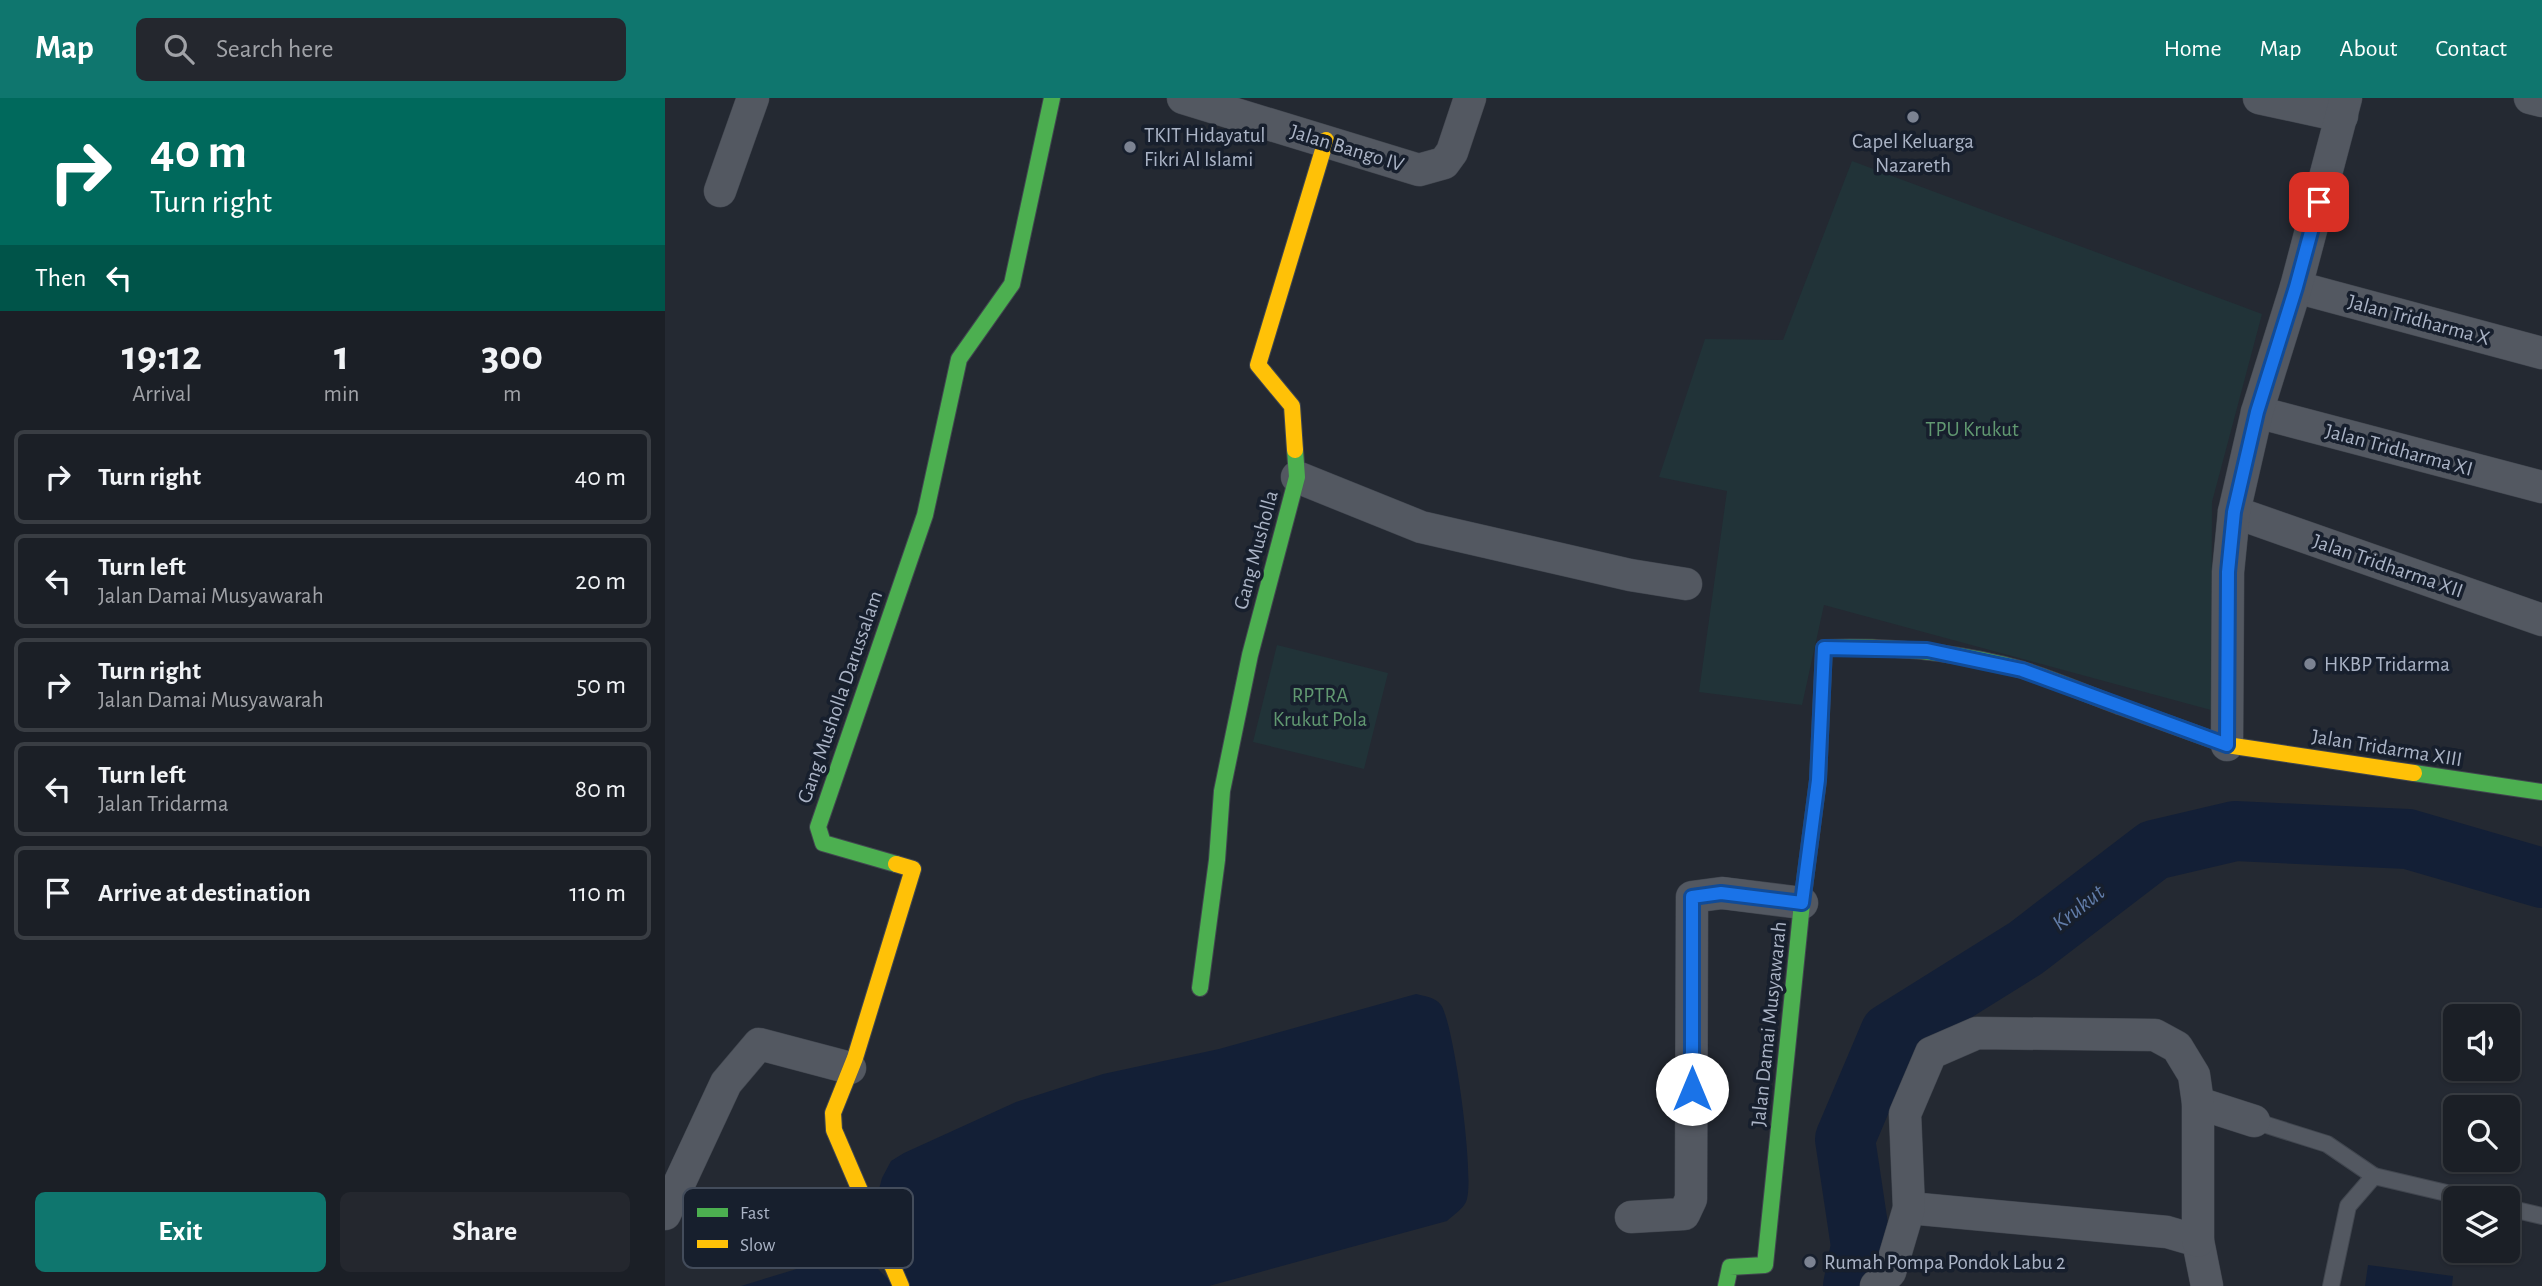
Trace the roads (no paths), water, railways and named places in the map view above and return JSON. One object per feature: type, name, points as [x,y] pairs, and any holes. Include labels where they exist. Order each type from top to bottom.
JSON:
[{"type":"street","points":[[720,191],[753,98]]},
{"type":"street","name":"Gang Musholla Darussalam","points":[[859,1188],[834,1130],[833,1113],[851,1068],[913,869],[823,843],[818,827],[925,515],[958,359],[1012,284],[1052,98]]},
{"type":"street","name":"Jalan Bango IV","points":[[1183,98],[1419,170],[1444,163],[1452,152],[1469,98]]},
{"type":"street","points":[[2227,745],[2228,572],[2234,512],[2257,412],[2296,287],[2344,107],[2259,98]]},
{"type":"street","points":[[2530,98],[2542,102]]},
{"type":"street","name":"Gang Musholla","points":[[1200,988],[1217,860],[1222,791],[1250,656],[1297,477],[1292,406],[1258,365],[1326,140]]},
{"type":"street","name":"Jalan Tridharma X","points":[[2296,287],[2542,354]]},
{"type":"street","name":"Jalan Tridharma XI","points":[[2257,412],[2542,486]]},
{"type":"street","points":[[1297,477],[1421,527],[1630,575],[1686,583]]},
{"type":"street","name":"Jalan Tridharma XII","points":[[2234,512],[2542,621]]},
{"type":"street","name":"Jalan Damai Musyawarah","points":[[1725,1286],[1730,1267],[1765,1265],[1802,903],[1818,780],[1824,648],[1927,650],[2022,670],[2227,745]]},
{"type":"street","name":"Jalan Tridarma XIII","points":[[2227,745],[2542,792]]},
{"type":"street","points":[[1631,1217],[1684,1214],[1691,1199],[1692,897],[1721,893],[1802,903]]},
{"type":"street","points":[[1877,1286],[1890,1272],[1909,1208],[1905,1114],[1931,1053],[1977,1033],[2155,1035],[2177,1046],[2194,1075],[2198,1103],[2198,1241],[2207,1286]]},
{"type":"street","points":[[667,1204],[726,1083],[759,1044],[851,1068]]},
{"type":"street","points":[[2198,1103],[2254,1121]]},
{"type":"street","points":[[1909,1208],[2167,1232],[2198,1241]]},
{"type":"street","name":"Gang Musholla Darussalam","points":[[893,1268],[901,1286]]},
{"type":"lane","points":[[2254,1121],[2326,1144],[2374,1175],[2443,1192]]},
{"type":"lane","points":[[2331,1286],[2348,1206],[2374,1175]]},
{"type":"lane","points":[[2520,1211],[2542,1216]]},
{"type":"water","points":[[1416,994],[1439,1002],[1452,1041],[1462,1103],[1468,1165],[1465,1205],[1447,1221],[1209,1286],[910,1286],[902,1268],[913,1268],[913,1188],[879,1188],[891,1161],[1016,1102],[1103,1074],[1219,1049]]},
{"type":"water","points":[[2368,1265],[2453,1276],[2452,1286],[2365,1286]]},
{"type":"water","points":[[800,1268],[877,1268],[892,1286],[741,1286]]},
{"type":"waterway","name":"Krukut","points":[[1853,1286],[1861,1246],[1845,1139],[1890,1033],[2026,948],[2154,850],[2235,831],[2408,839],[2542,878]]},
{"type":"place","name":"Capel Keluarga Nazareth","points":[[1913,117]]},
{"type":"place","name":"TKIT Hidayatul Fikri Al Islami","points":[[1130,147]]},
{"type":"place","name":"HKBP Tridarma","points":[[2310,664]]},
{"type":"place","name":"Rumah Pompa Pondok Labu 2","points":[[1810,1262]]},
{"type":"park label","name":"TPU Krukut","points":[[1972,429]]},
{"type":"park label","name":"RPTRA Krukut Pola","points":[[1320,707]]}]
